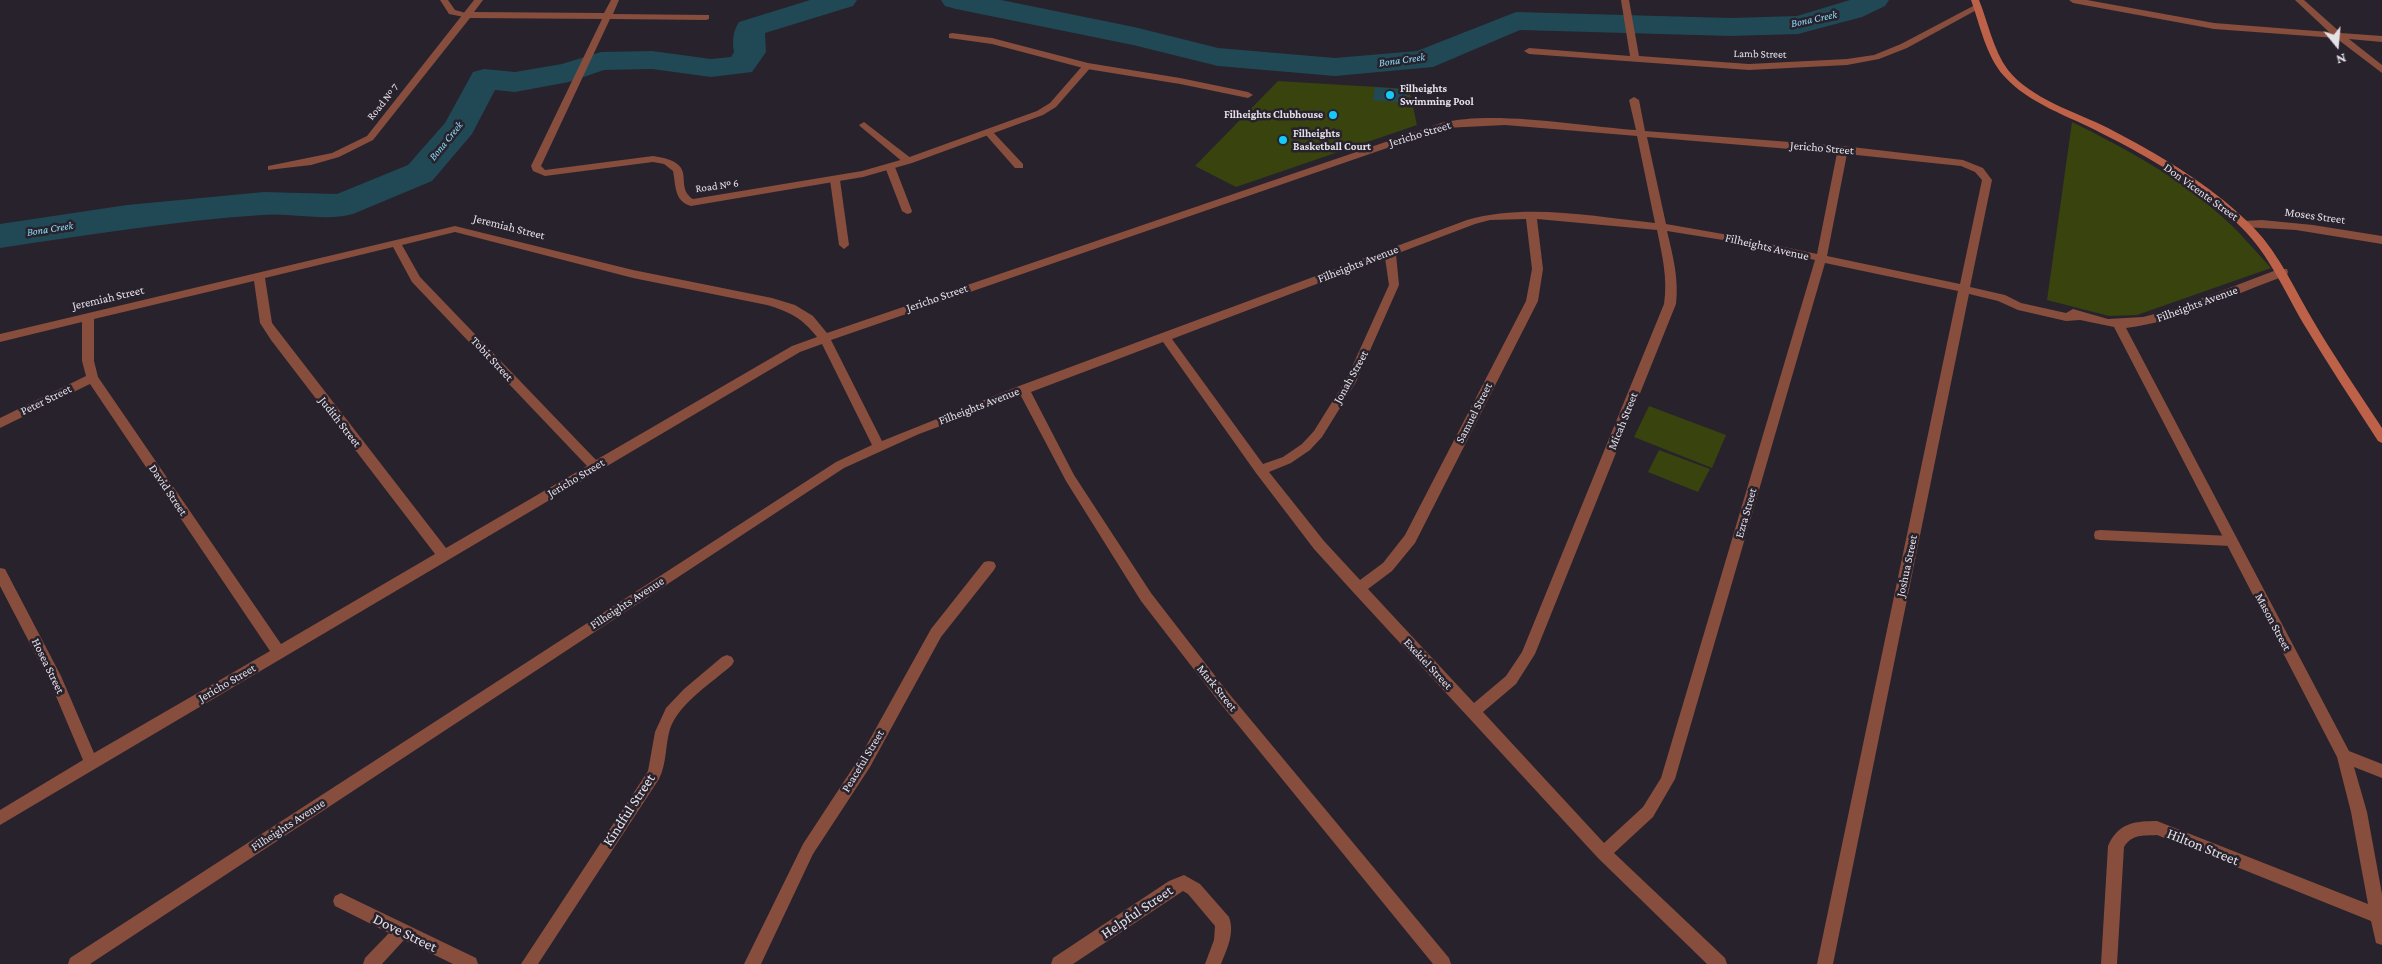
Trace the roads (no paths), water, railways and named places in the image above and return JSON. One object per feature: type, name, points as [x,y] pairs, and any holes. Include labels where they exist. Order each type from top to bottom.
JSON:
[{"type":"street","points":[[444,0],[452,12],[469,16],[706,17]]},
{"type":"street","name":"Road № 7","points":[[272,168],[334,156],[356,149],[370,138],[469,16],[479,0]]},
{"type":"street","name":"Road № 6","points":[[615,0],[536,166],[538,171],[545,173],[653,159],[665,160],[673,163],[677,168],[683,196],[685,200],[691,202],[836,180],[908,161],[1040,114],[1053,105],[1087,66]]},
{"type":"street","points":[[1624,0],[1635,60]]},
{"type":"street","points":[[2073,0],[2214,26],[2382,39]]},
{"type":"street","points":[[2299,0],[2339,36],[2382,70]]},
{"type":"street","name":"Lamb Street","points":[[1529,51],[1749,67],[1847,62],[1876,57],[1904,46],[1976,4]]},
{"type":"street","name":"Don Vicente Street","points":[[1976,4],[2000,64],[2013,80],[2043,99],[2106,131],[2182,175],[2244,224],[2262,242],[2283,272],[2305,316],[2382,438]]},
{"type":"street","points":[[952,36],[992,41],[1040,52],[1087,66],[1180,81],[1248,95]]},
{"type":"street","name":"Micah Street","points":[[1472,712],[1500,693],[1517,674],[1528,654],[1670,304],[1672,282],[1634,100]]},
{"type":"street","name":"Jericho Street","points":[[0,818],[760,368],[796,349],[824,337],[1444,125],[1478,122],[1843,149],[1963,164],[1979,170]]},
{"type":"street","points":[[864,125],[908,161]]},
{"type":"street","points":[[989,133],[1019,166]]},
{"type":"street","name":"Ezra Street","points":[[1603,853],[1640,822],[1657,802],[1668,779],[1821,259],[1843,149]]},
{"type":"street","points":[[890,167],[907,211]]},
{"type":"street","name":"Joshua Street","points":[[1825,964],[1987,180],[1979,170]]},
{"type":"street","points":[[836,180],[844,245]]},
{"type":"street","name":"Filheights Avenue","points":[[76,964],[840,465],[878,446],[1023,389],[1166,338],[1471,222],[1490,218],[1531,215],[1662,227],[1715,236],[1964,289],[2001,298],[2018,306],[2058,315],[2080,316],[2118,324],[2133,324],[2161,318],[2283,272]]},
{"type":"street","name":"Samuel Street","points":[[1358,588],[1381,574],[1396,561],[1410,539],[1532,301],[1538,284],[1538,266],[1531,215]]},
{"type":"street","name":"Moses Street","points":[[2244,224],[2292,225],[2382,240]]},
{"type":"street","name":"Jeremiah Street","points":[[0,338],[397,245],[455,229],[634,274],[776,303],[791,308],[809,319],[824,337],[878,446]]},
{"type":"street","name":"Tobit Street","points":[[397,245],[416,279],[594,467]]},
{"type":"street","name":"Jonah Street","points":[[1260,470],[1287,460],[1306,447],[1318,434],[1352,379],[1389,300],[1394,285],[1394,270],[1390,252]]},
{"type":"street","name":"Judith Street","points":[[260,277],[266,323],[274,337],[444,556]]},
{"type":"street","name":"David Street","points":[[88,316],[88,361],[92,378],[279,653]]},
{"type":"street","name":"Mason Street","points":[[2118,324],[2344,756],[2359,812],[2382,937]]},
{"type":"street","name":"Exekiel Street","points":[[1166,338],[1260,470],[1314,538],[1358,588],[1603,853],[1718,964]]},
{"type":"street","name":"Peter Street","points":[[0,423],[92,378]]},
{"type":"street","name":"Mark Street","points":[[1023,389],[1070,478],[1146,597],[1221,694],[1443,964]]},
{"type":"street","points":[[2100,534],[2231,541]]},
{"type":"street","name":"Peaceful Street","points":[[752,964],[808,849],[864,762],[936,633],[989,566]]},
{"type":"street","name":"Hosea Street","points":[[0,572],[56,680],[91,763]]},
{"type":"street","name":"Kindful Street","points":[[529,964],[654,774],[660,760],[662,733],[667,719],[676,707],[727,661]]},
{"type":"street","points":[[2344,756],[2382,770]]},
{"type":"street","name":"Hilton Street","points":[[2109,964],[2116,846],[2122,834],[2130,829],[2157,828],[2378,916]]},
{"type":"street","name":"Helpful Street","points":[[1059,964],[1175,886],[1184,883],[1194,889],[1222,924],[1222,940],[1213,964]]},
{"type":"street","name":"Dove Street","points":[[341,901],[470,964]]},
{"type":"street","points":[[371,964],[401,931]]},
{"type":"water","name":"Filheights Swimming Pool","points":[[1375,87],[1407,90],[1406,103],[1373,100]]},
{"type":"waterway","name":"Bona Creek","points":[[0,236],[127,217],[264,203],[341,206],[420,173],[460,127],[484,79],[515,82],[569,72],[601,61],[652,60],[711,68],[741,65],[750,52],[748,42],[750,28],[842,0]]},
{"type":"waterway","name":"Bona Creek","points":[[956,0],[1134,36],[1218,57],[1335,67],[1422,60],[1516,21],[1731,27],[1798,25],[1851,11],[1874,0]]},
{"type":"place","name":"Filheights Swimming Pool","points":[[1390,95]]},
{"type":"place","name":"Filheights Clubhouse","points":[[1333,115]]},
{"type":"place","name":"Filheights Basketball Court","points":[[1283,140]]}]
